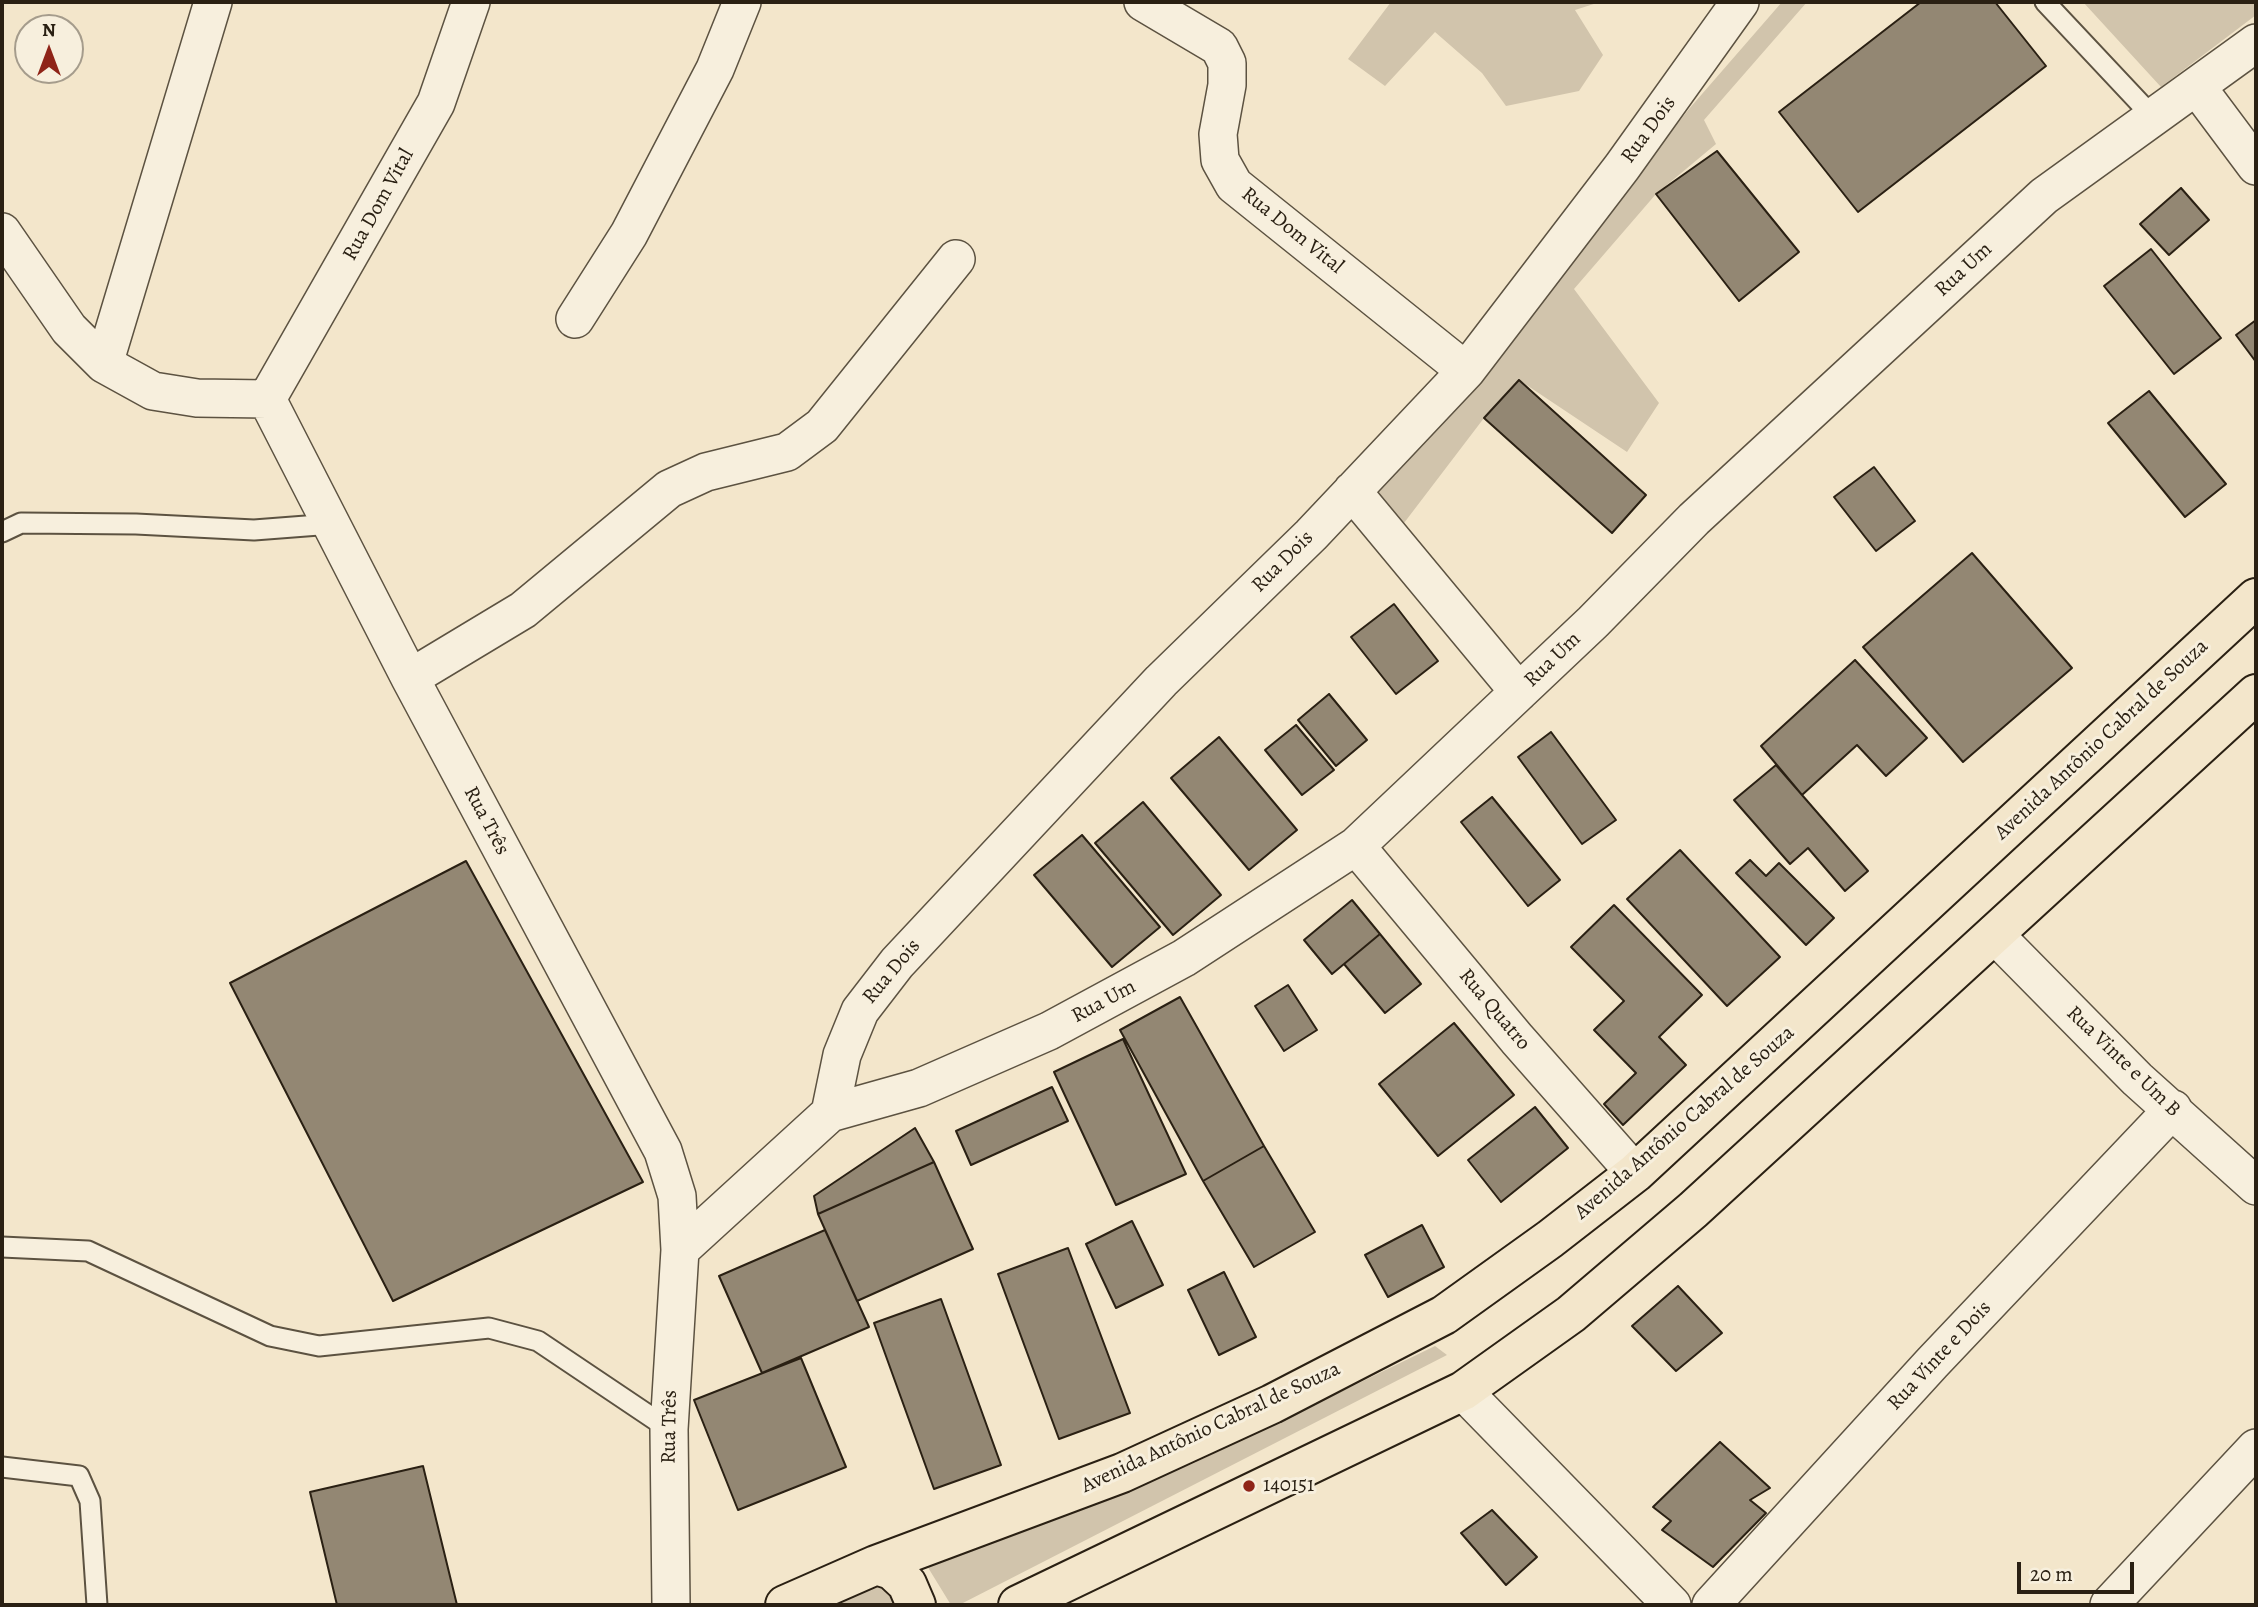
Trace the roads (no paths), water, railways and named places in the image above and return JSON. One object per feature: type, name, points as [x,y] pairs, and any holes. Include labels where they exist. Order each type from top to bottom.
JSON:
[{"type":"highway","name":"Avenida Antônio Cabral de Souza","points":[[785,1605],[876,1564],[1122,1473],[1284,1398],[1444,1315],[1550,1240],[1635,1172],[2256,598]]},
{"type":"highway","points":[[1044,1600],[1463,1391],[1571,1314],[1693,1210],[2256,694]]},
{"type":"highway","points":[[876,1564],[892,1570],[907,1584],[916,1605]]},
{"type":"street","points":[[104,364],[213,2]]},
{"type":"street","name":"Rua Dom Vital","points":[[267,399],[436,103],[471,2]]},
{"type":"street","points":[[575,319],[629,234],[715,69],[742,2]]},
{"type":"street","name":"Rua Dom Vital","points":[[1143,2],[1219,47],[1227,63],[1227,85],[1218,134],[1220,159],[1234,185],[1466,371]]},
{"type":"street","name":"Rua Dois","points":[[830,1113],[842,1055],[860,1011],[897,963],[1161,681],[1352,491],[1466,371],[1622,167],[1740,2]]},
{"type":"street","name":"Rua Um","points":[[830,1113],[919,1088],[1049,1031],[1184,958],[1356,846],[1519,692],[1695,519],[2043,196],[2256,43]]},
{"type":"street","points":[[2197,87],[2256,166]]},
{"type":"street","points":[[2,232],[69,329],[104,364],[153,391],[197,398],[267,399]]},
{"type":"street","points":[[410,678],[523,610],[669,489],[706,472],[787,452],[822,426],[956,259]]},
{"type":"street","name":"Rua Três","points":[[267,399],[410,678],[663,1151],[677,1196],[680,1250],[669,1429],[671,1605]]},
{"type":"street","points":[[1352,491],[1519,692]]},
{"type":"street","name":"Rua Quatro","points":[[1356,846],[1517,1039],[1635,1172]]},
{"type":"street","name":"Rua Vinte e Um B","points":[[1994,934],[2137,1079],[2256,1186]]},
{"type":"street","name":"Rua Vinte e Dois","points":[[1711,1605],[1932,1363],[2172,1110]]},
{"type":"street","points":[[680,1250],[830,1113]]},
{"type":"street","points":[[1463,1391],[1672,1605]]},
{"type":"street","points":[[2109,1605],[2256,1448]]},
{"type":"lane","points":[[2045,2],[2153,117]]},
{"type":"lane","points":[[2,532],[21,523],[136,524],[254,530],[332,524]]},
{"type":"lane","points":[[2,1247],[88,1251],[270,1336],[319,1346],[489,1328],[538,1341],[669,1429]]},
{"type":"lane","points":[[2,1467],[79,1476],[90,1502],[97,1605]]},
{"type":"place","name":"140151","points":[[1249,1486]]}]
